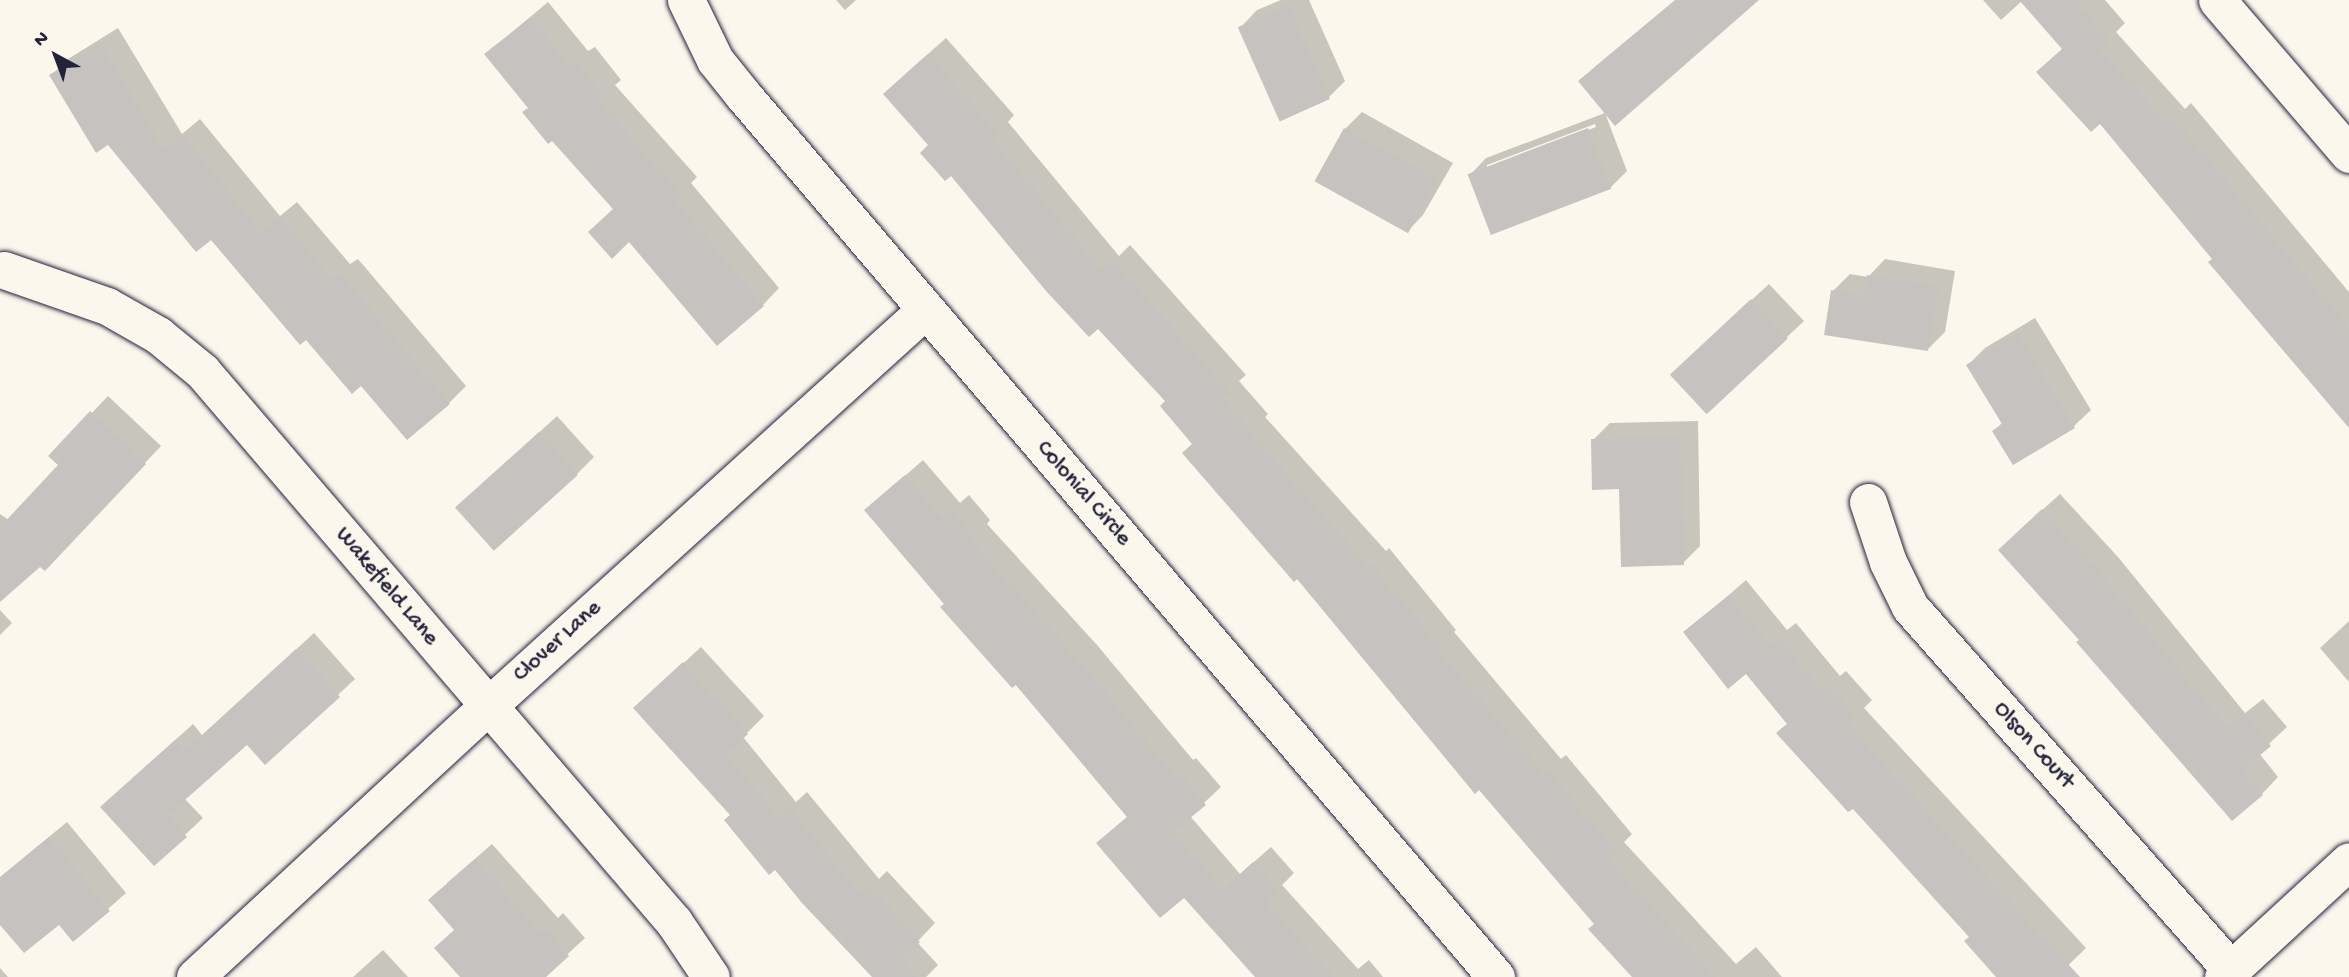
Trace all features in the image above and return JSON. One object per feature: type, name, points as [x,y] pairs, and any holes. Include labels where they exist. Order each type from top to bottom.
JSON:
[{"type":"street","name":"Colonial Circle","points":[[686,0],[715,60],[925,310],[1496,977]]},
{"type":"street","points":[[2217,0],[2349,155]]},
{"type":"street","name":"Wakefield Lane","points":[[1,266],[107,306],[158,335],[202,371],[242,413],[486,707],[674,922],[711,977]]},
{"type":"street","name":"Clover Lane","points":[[195,977],[486,707],[925,310]]},
{"type":"street","name":"Olson Court","points":[[1868,502],[1888,562],[1910,607],[2227,973]]},
{"type":"street","points":[[2227,973],[2349,861]]},
{"type":"building","points":[[1676,0],[1759,0],[1615,126],[1578,81]]},
{"type":"building","points":[[2019,0],[2073,0],[2110,41],[2100,50],[2167,124],[2174,119],[2349,328],[2349,428],[2208,262],[2212,259],[2100,124],[2091,132],[2036,72],[2062,49]]},
{"type":"building","points":[[1288,5],[1330,99],[1280,121],[1238,27]]},
{"type":"building","points":[[530,18],[570,67],[577,62],[605,98],[599,103],[682,195],[675,201],[764,306],[717,346],[629,242],[612,259],[588,232],[613,209],[552,141],[548,144],[522,112],[528,108],[484,54]]},
{"type":"building","points":[[101,44],[164,149],[182,135],[262,232],[279,217],[332,280],[340,274],[450,404],[407,440],[361,386],[352,394],[306,340],[300,345],[211,240],[196,252],[108,145],[96,153],[49,75]]},
{"type":"building","points":[[928,54],[999,134],[992,139],[1102,271],[1113,261],[1230,393],[1223,399],[1252,432],[1250,434],[1368,566],[1371,564],[1441,648],[1438,650],[1544,774],[1548,771],[1617,852],[1608,859],[1715,977],[1632,977],[1588,929],[1594,924],[1479,790],[1475,794],[1297,579],[1294,582],[1182,453],[1192,444],[1160,406],[1165,401],[1098,329],[1089,337],[1046,291],[951,176],[945,181],[920,153],[928,145],[883,94]]},
{"type":"building","points":[[1344,128],[1438,180],[1408,233],[1314,181]]},
{"type":"building","points":[[1588,128],[1611,189],[1491,235],[1468,174]]},
{"type":"building","points":[[1867,275],[1939,287],[1928,351],[1824,335],[1831,290],[1863,296]]},
{"type":"building","points":[[1751,299],[1788,338],[1707,414],[1670,375]]},
{"type":"building","points":[[2018,333],[2075,428],[2013,465],[1992,431],[2002,424],[1966,365]]},
{"type":"building","points":[[90,411],[146,464],[45,571],[40,567],[0,602],[0,527],[58,465],[48,456]]},
{"type":"building","points":[[539,432],[578,475],[494,551],[455,508]]},
{"type":"building","points":[[1681,437],[1684,565],[1621,567],[1619,489],[1592,490],[1591,439]]},
{"type":"building","points":[[905,475],[942,518],[951,510],[975,538],[971,541],[1080,662],[1175,776],[1179,773],[1206,805],[1173,832],[1223,890],[1253,862],[1278,891],[1266,903],[1333,977],[1255,977],[1184,898],[1160,918],[1096,843],[1127,817],[1016,685],[1012,688],[940,607],[944,604],[864,510]]},
{"type":"building","points":[[2042,509],[2101,574],[2227,728],[2245,714],[2271,746],[2242,770],[2263,795],[2232,821],[2076,642],[2079,640],[1998,550]]},
{"type":"building","points":[[1729,595],[1770,646],[1779,639],[1822,692],[1828,686],[1857,718],[1848,726],[2080,977],[1996,977],[1964,941],[1969,937],[1853,809],[1848,812],[1776,733],[1787,724],[1746,674],[1728,689],[1683,632]]},
{"type":"building","points":[[296,649],[340,697],[265,765],[247,745],[168,815],[187,837],[154,866],[100,807],[175,740],[185,751]]},
{"type":"building","points":[[683,662],[748,734],[726,754],[778,817],[789,807],[861,895],[869,887],[920,942],[901,960],[917,977],[872,977],[802,903],[775,870],[769,875],[724,820],[730,815],[633,708]]},
{"type":"building","points":[[49,837],[110,911],[73,942],[59,925],[24,953],[0,925],[0,878]]},
{"type":"building","points":[[475,859],[540,933],[546,929],[569,956],[546,977],[460,977],[434,948],[454,930],[428,900]]}]
